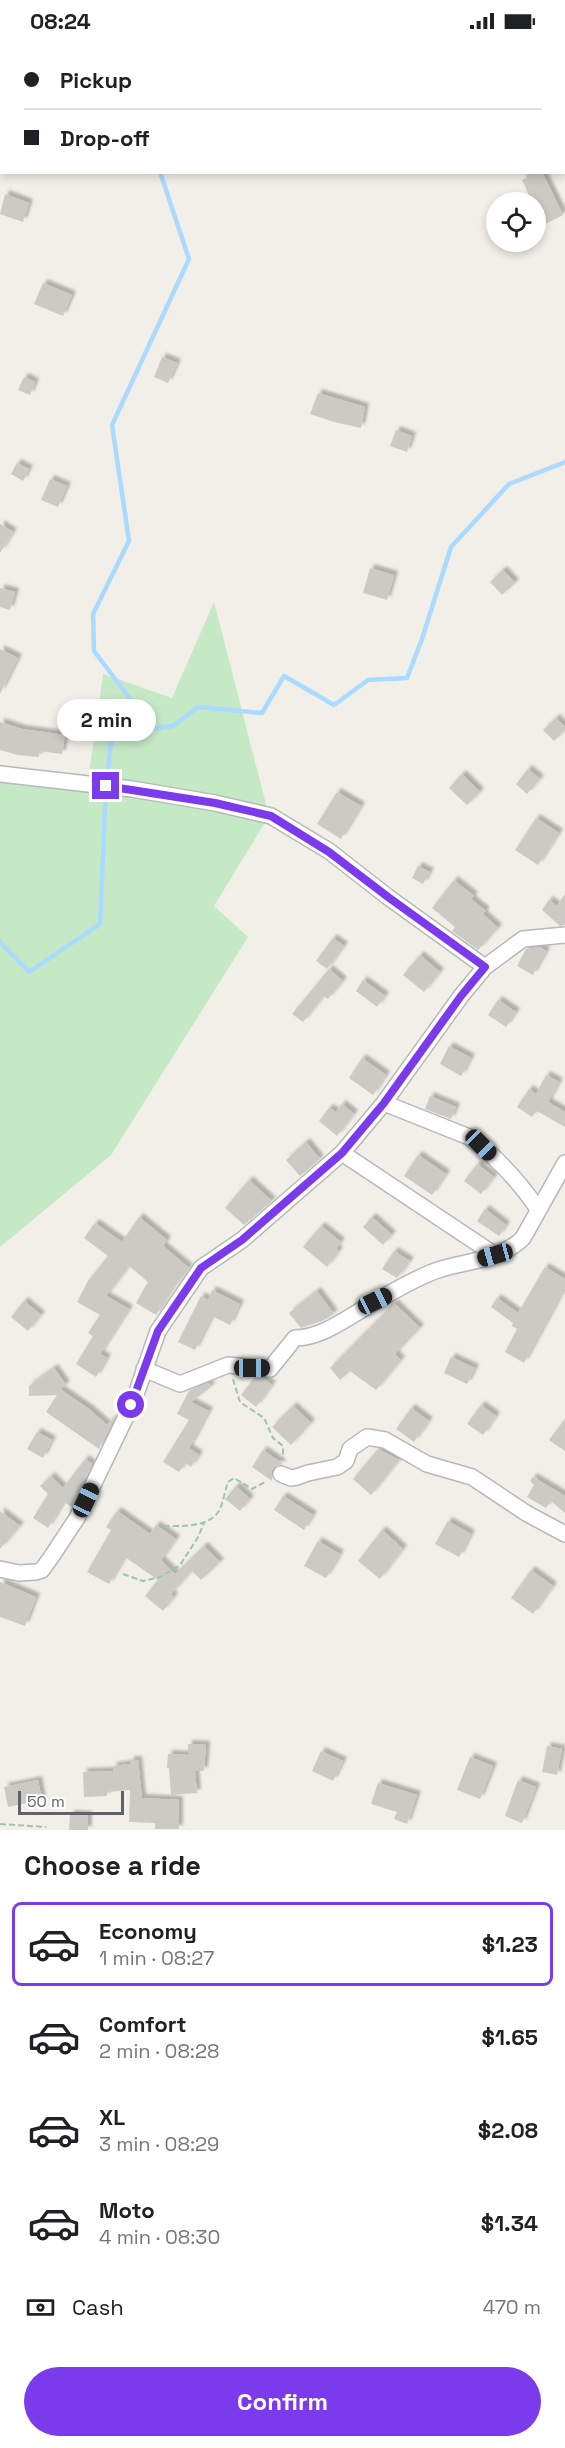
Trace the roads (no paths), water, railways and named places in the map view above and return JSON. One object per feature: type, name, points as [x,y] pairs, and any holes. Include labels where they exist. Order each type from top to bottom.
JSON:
[{"type":"street","points":[[0,774],[132,789],[215,803],[271,816],[329,852],[485,967]]},
{"type":"street","points":[[0,1569],[28,1573],[42,1570],[46,1565],[77,1518],[134,1400],[158,1331],[201,1268],[242,1240],[342,1153],[384,1103],[461,996],[485,967],[524,939],[565,936]]},
{"type":"street","points":[[384,1103],[469,1137],[481,1145],[525,1190],[538,1209]]},
{"type":"street","points":[[342,1153],[495,1255]]},
{"type":"street","points":[[144,1369],[180,1384],[228,1365],[270,1369],[295,1338],[307,1338],[439,1270],[506,1251],[523,1238],[565,1163]]},
{"type":"street","points":[[281,1474],[291,1478],[337,1467],[346,1461],[350,1449],[367,1437],[385,1440],[427,1464],[472,1478],[526,1513],[565,1534]]},
{"type":"waterway","points":[[124,733],[131,700],[94,651],[93,614],[129,541],[112,425],[189,259],[161,174]]},
{"type":"waterway","points":[[0,942],[29,972],[100,924],[106,786],[112,734],[173,726],[198,707],[262,713],[284,676],[334,705],[368,680],[407,678],[422,639],[451,547],[509,484],[565,462]]}]
